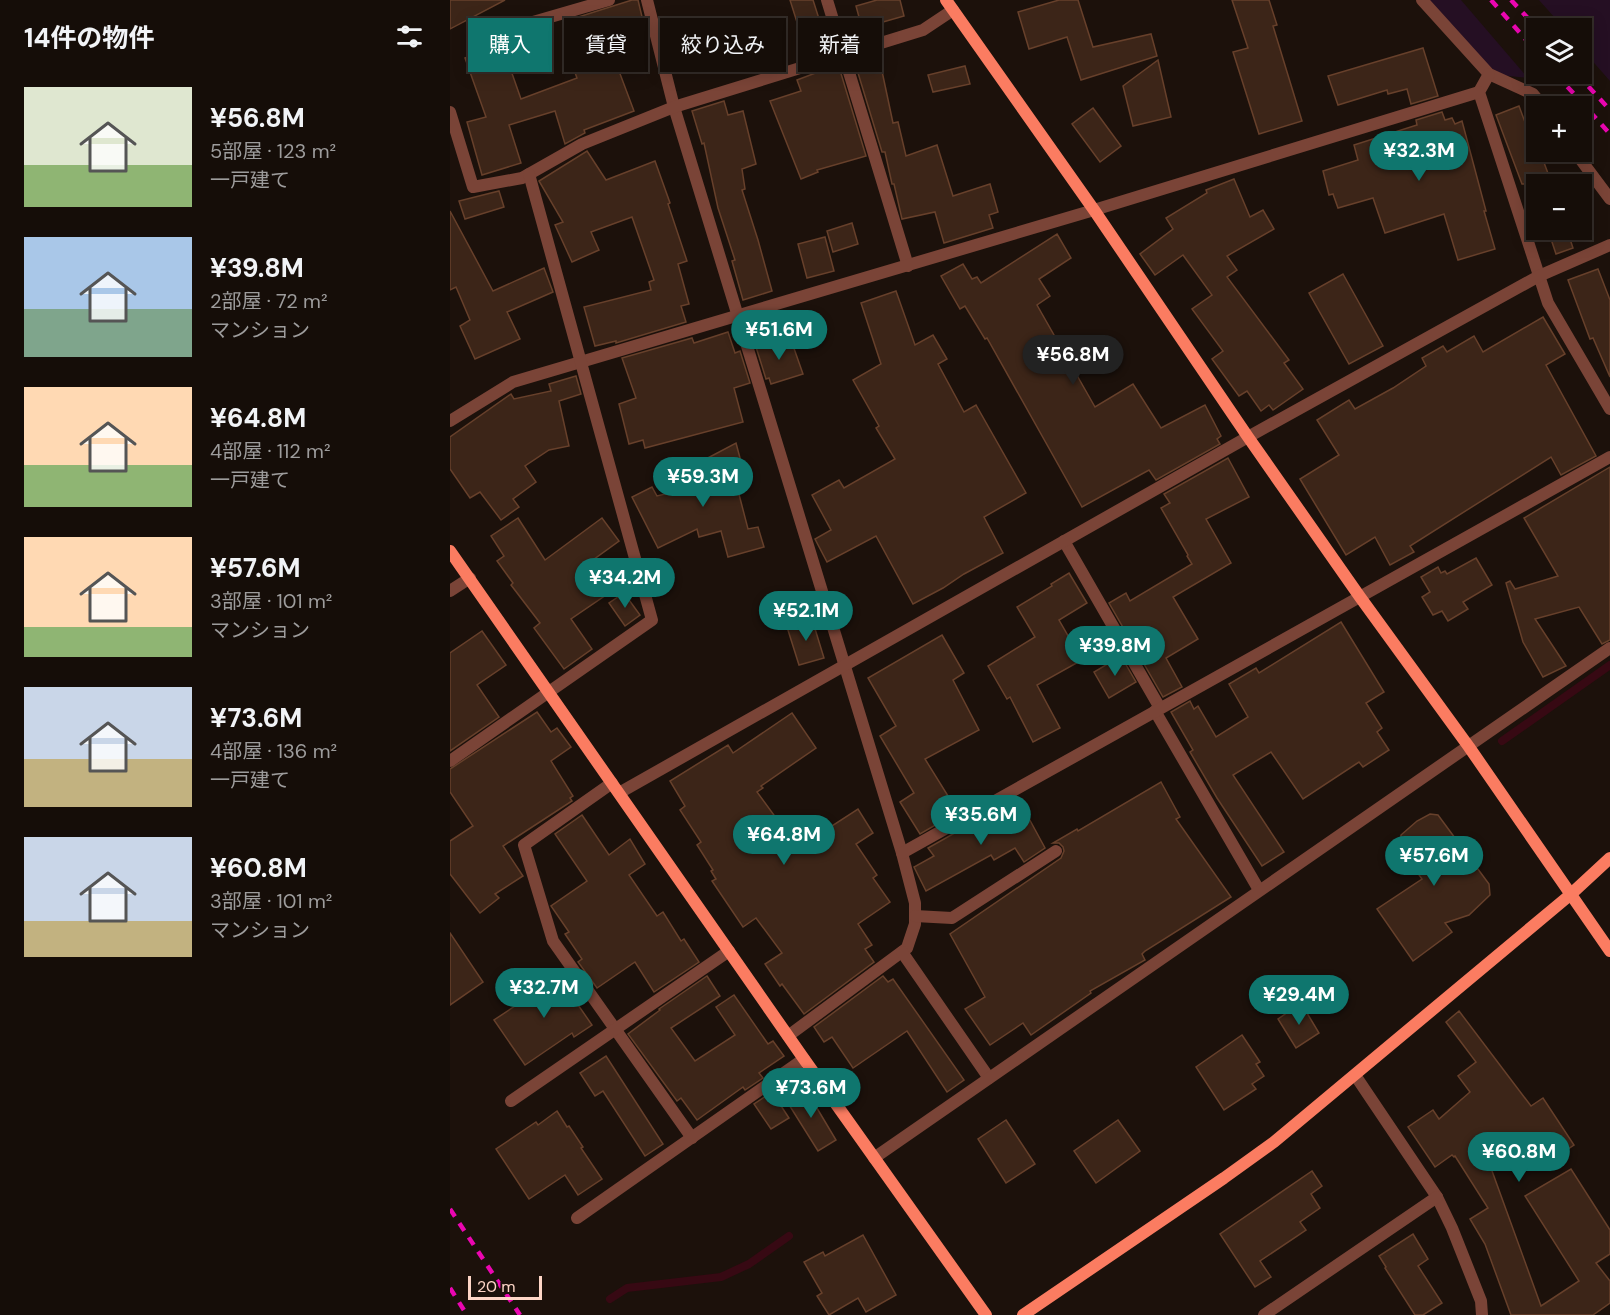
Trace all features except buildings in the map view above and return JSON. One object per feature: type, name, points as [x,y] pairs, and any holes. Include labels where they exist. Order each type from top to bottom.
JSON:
[{"type":"street","points":[[547,18],[609,0]]},
{"type":"street","points":[[647,0],[674,107],[902,853],[915,903],[915,924],[907,948],[788,1036]]},
{"type":"street","points":[[827,0],[832,18]]},
{"type":"street","points":[[1422,0],[1489,74],[1535,96]]},
{"type":"street","points":[[882,42],[923,30],[949,5],[1094,210],[1248,437],[1610,951]]},
{"type":"street","points":[[450,112],[473,187],[522,178],[582,144],[674,107],[798,68]]},
{"type":"street","points":[[849,72],[908,266]]},
{"type":"street","points":[[450,421],[513,382],[908,266],[1479,92],[1489,74]]},
{"type":"street","points":[[1479,92],[1548,303],[1610,409]]},
{"type":"street","points":[[1582,162],[1610,200]]},
{"type":"street","points":[[450,761],[652,620],[530,174]]},
{"type":"street","points":[[692,1138],[553,941],[524,845],[615,788],[844,664],[1539,276],[1610,245]]},
{"type":"street","points":[[902,853],[1610,457]]},
{"type":"street","points":[[1064,541],[1259,890]]},
{"type":"street","points":[[450,550],[804,1059],[986,1315]]},
{"type":"street","points":[[450,591],[470,578]]},
{"type":"street","points":[[874,1158],[1610,648]]},
{"type":"street","points":[[915,916],[952,918],[1056,851]]},
{"type":"street","points":[[1023,1315],[1274,1142],[1570,895],[1610,858]]},
{"type":"street","points":[[511,1101],[729,951]]},
{"type":"street","points":[[902,952],[989,1078]]},
{"type":"street","points":[[577,1218],[804,1059]]},
{"type":"street","points":[[1355,1076],[1437,1197],[1477,1290],[1482,1315]]},
{"type":"street","points":[[1264,1315],[1437,1197]]},
{"type":"shaded area","points":[[1425,0],[1461,0],[1526,78],[1489,74]]},
{"type":"shaded area","points":[[1539,0],[1610,0],[1610,81],[1592,61],[1592,18],[1555,18]]},
{"type":"waterway","points":[[1502,741],[1610,665]]},
{"type":"waterway","points":[[610,1299],[627,1288],[721,1277],[749,1264],[789,1236]]},
{"type":"railway","points":[[1491,0],[1526,40]]},
{"type":"railway","points":[[1511,0],[1528,18]]},
{"type":"railway","points":[[1565,84],[1610,134]]},
{"type":"railway","points":[[1586,84],[1610,110]]},
{"type":"railway","points":[[450,1209],[520,1315]]},
{"type":"railway","points":[[450,1288],[467,1315]]}]
